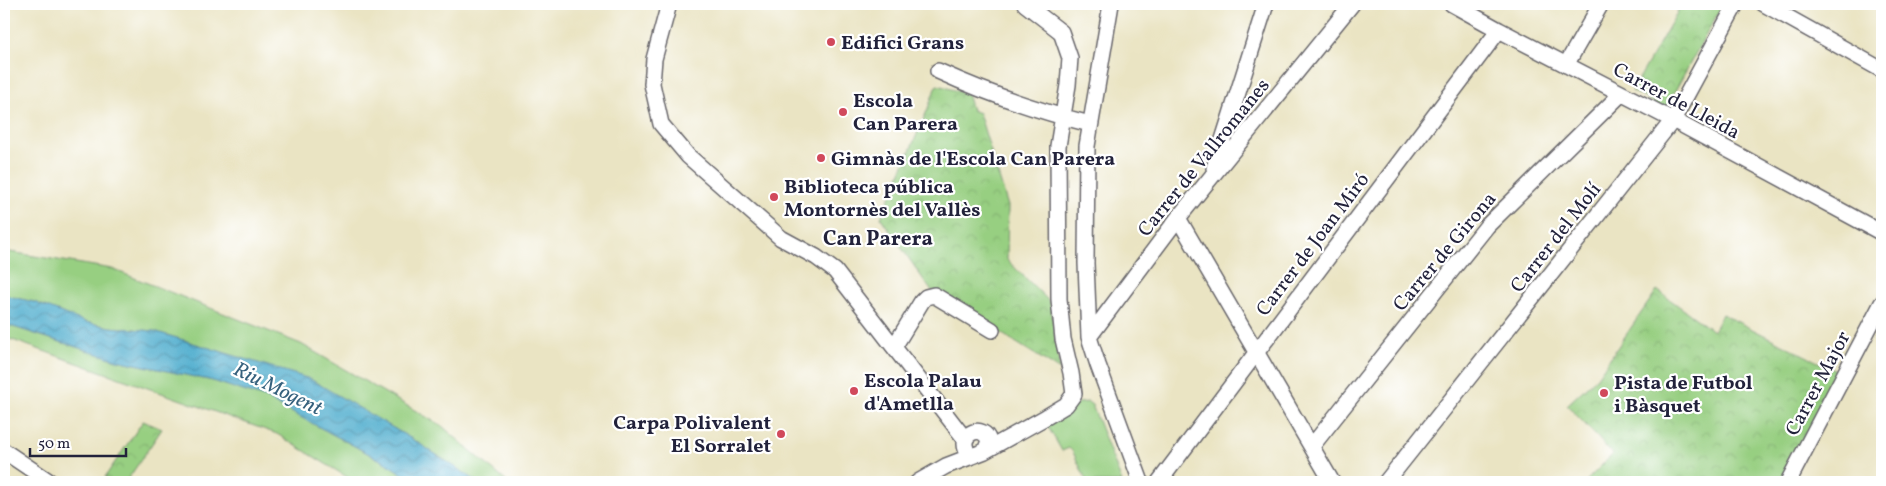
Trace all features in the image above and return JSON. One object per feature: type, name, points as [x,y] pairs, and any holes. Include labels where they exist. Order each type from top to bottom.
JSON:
[{"type":"street","points":[[669,4],[654,59],[652,84],[661,124],[688,156],[781,238],[816,257],[835,271],[972,448]]},
{"type":"street","points":[[918,482],[972,448],[1007,438],[1066,405],[1074,394],[1063,339],[1059,299],[1058,146],[1068,85],[1070,58],[1061,32],[1025,4]]},
{"type":"street","points":[[1111,4],[1090,124],[1088,146],[1086,263],[1089,337],[1141,482]]},
{"type":"street","points":[[1212,177],[1266,4]]},
{"type":"street","name":"Carrer de Vallromanes","points":[[1089,337],[1178,218],[1352,4]]},
{"type":"street","name":"Carrer de Lleida","points":[[1452,4],[1882,233]]},
{"type":"street","points":[[1566,65],[1600,4]]},
{"type":"street","name":"Carrer del Molí","points":[[1386,482],[1673,120],[1736,4]]},
{"type":"street","points":[[1764,4],[1882,70]]},
{"type":"street","name":"Carrer de Joan Miró","points":[[1159,482],[1499,30]]},
{"type":"street","points":[[938,71],[1062,117],[1090,124]]},
{"type":"street","name":"Carrer de Girona","points":[[1312,446],[1487,226],[1621,94]]},
{"type":"street","points":[[1178,218],[1332,482]]},
{"type":"street","points":[[894,347],[922,301],[926,297],[934,295],[992,330]]},
{"type":"street","name":"Carrer Major","points":[[1788,482],[1882,303]]},
{"type":"street","points":[[4,451],[50,482]]},
{"type":"green space","points":[[1682,4],[1723,4],[1665,109],[1632,91]]},
{"type":"green space","points":[[938,85],[967,94],[972,110],[979,113],[1008,206],[1007,260],[1050,302],[1060,370],[930,289],[881,218]]},
{"type":"green space","points":[[4,251],[112,269],[301,344],[442,426],[507,482],[478,482],[417,442],[310,379],[154,331],[110,327],[85,322],[34,302],[4,295]]},
{"type":"green space","points":[[1657,290],[1713,331],[1722,314],[1844,375],[1788,482],[1587,482],[1613,454],[1567,405],[1597,377]]},
{"type":"green space","points":[[4,324],[117,360],[213,381],[265,398],[386,463],[415,482],[355,482],[277,434],[4,337]]},
{"type":"green space","points":[[1088,402],[1092,405],[1122,482],[1087,482],[1073,452],[1069,448],[1062,451],[1047,425],[1078,403]]},
{"type":"green space","points":[[143,421],[162,429],[126,482],[112,482],[105,477]]},
{"type":"water","name":"Riu Mogent","points":[[4,295],[34,302],[85,322],[110,327],[154,331],[310,379],[417,442],[478,482],[415,482],[386,463],[265,398],[213,381],[117,360],[4,324]]},
{"type":"place","name":"Edifici Grans","points":[[831,42]]},
{"type":"place","name":"Escola Can Parera","points":[[843,112]]},
{"type":"place","name":"Gimnàs de l'Escola Can Parera","points":[[821,158]]},
{"type":"place","name":"Biblioteca pública Montornès del Vallès","points":[[774,197]]},
{"type":"place","name":"Escola Palau d'Ametlla","points":[[854,391]]},
{"type":"place","name":"Pista de Futbol i Bàsquet","points":[[1604,393]]},
{"type":"place","name":"Carpa Polivalent El Sorralet","points":[[781,434]]},
{"type":"district","name":"Can Parera","points":[[878,238]]}]
